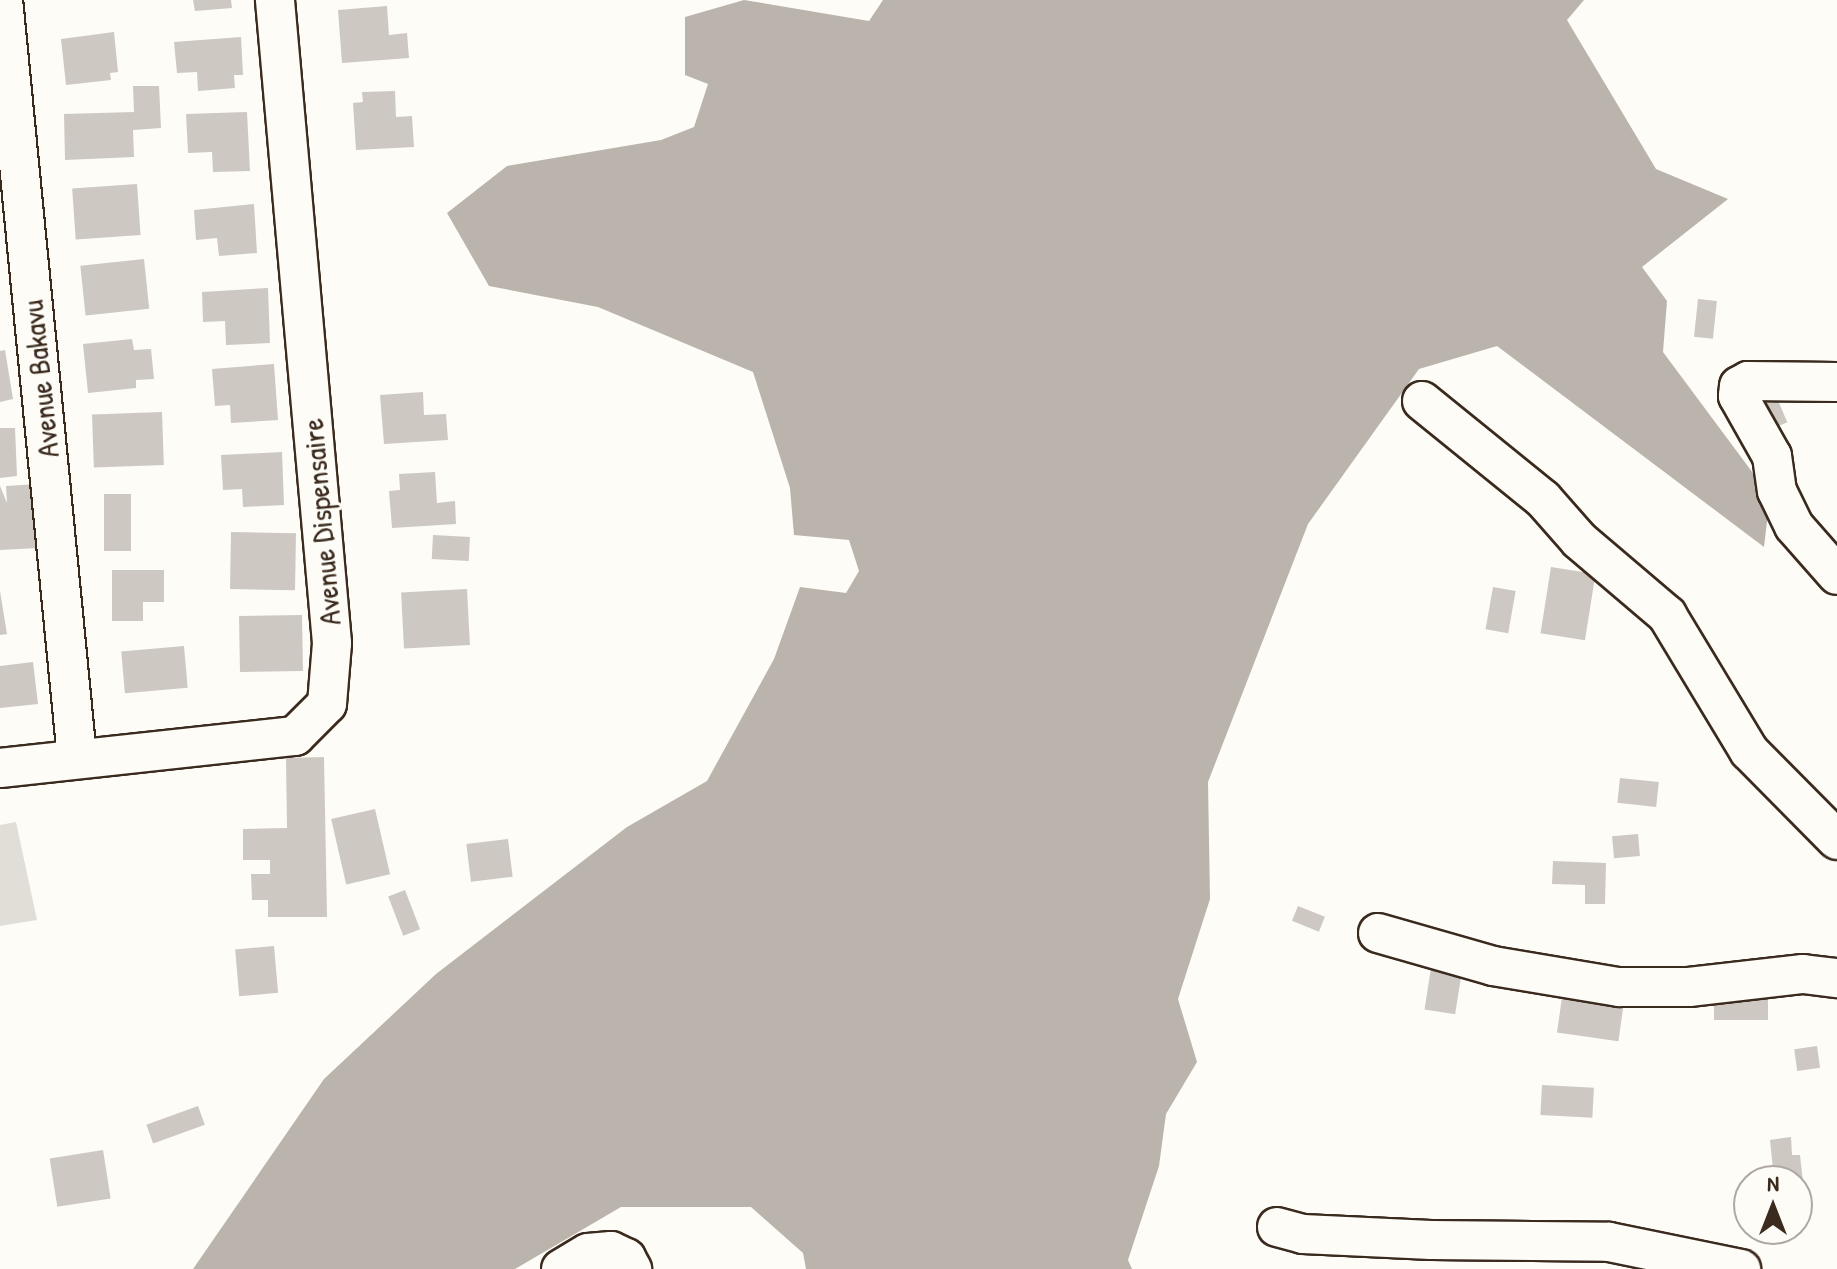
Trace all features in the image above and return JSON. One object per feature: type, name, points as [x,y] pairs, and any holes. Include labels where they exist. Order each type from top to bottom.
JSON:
[{"type":"street","name":"Avenue Bakavu","points":[[3,0],[77,758]]},
{"type":"street","name":"Avenue Dispensaire","points":[[0,768],[295,736],[327,704],[332,643],[275,0]]},
{"type":"street","points":[[1837,382],[1748,381],[1739,386],[1738,396],[1765,441],[1777,491],[1794,526],[1837,575]]},
{"type":"street","points":[[1422,401],[1543,499],[1579,540],[1667,615],[1749,751],[1837,840]]},
{"type":"street","points":[[1378,933],[1493,966],[1619,987],[1689,987],[1803,974],[1837,978]]},
{"type":"street","points":[[1277,1227],[1303,1234],[1431,1240],[1609,1242],[1741,1269]]},
{"type":"street","points":[[561,1269],[588,1253],[611,1251],[626,1258],[632,1269]]},
{"type":"shaded area","points":[[744,0],[869,21],[883,0],[1584,0],[1567,20],[1656,169],[1728,199],[1642,267],[1667,301],[1663,352],[1770,496],[1764,547],[1497,346],[1419,369],[1308,524],[1208,782],[1210,899],[1178,999],[1197,1062],[1166,1114],[1159,1166],[1128,1260],[1132,1269],[806,1269],[803,1253],[751,1207],[621,1207],[515,1269],[193,1269],[324,1079],[436,974],[627,827],[707,781],[774,659],[800,587],[846,593],[859,571],[849,540],[794,535],[790,488],[753,372],[598,307],[489,286],[447,213],[507,166],[661,140],[694,127],[708,84],[685,75],[685,17]]},
{"type":"shaded area","points":[[16,822],[37,920],[0,926],[0,825]]},
{"type":"building","points":[[193,0],[231,0],[232,8],[195,11]]},
{"type":"building","points":[[387,6],[389,35],[407,33],[409,58],[342,63],[338,10]]},
{"type":"building","points":[[114,32],[118,72],[110,73],[111,80],[66,85],[61,39]]},
{"type":"building","points":[[241,37],[243,75],[234,75],[235,88],[198,91],[197,72],[177,73],[174,42]]},
{"type":"building","points":[[133,86],[159,86],[161,128],[133,130],[134,157],[65,160],[64,114],[134,112]]},
{"type":"building","points":[[395,91],[396,117],[412,116],[414,147],[356,150],[353,103],[363,102],[362,92]]},
{"type":"building","points":[[247,112],[250,171],[213,172],[212,152],[188,153],[186,114]]},
{"type":"building","points":[[137,184],[141,235],[76,239],[72,189]]},
{"type":"building","points":[[254,204],[257,253],[219,256],[217,238],[196,240],[194,210]]},
{"type":"building","points":[[144,259],[149,309],[86,315],[80,266]]},
{"type":"building","points":[[268,288],[270,343],[226,345],[225,321],[203,322],[202,292]]},
{"type":"building","points":[[1698,299],[1717,301],[1713,339],[1694,337]]},
{"type":"building","points":[[132,339],[134,350],[151,349],[154,379],[136,380],[136,388],[88,393],[83,344]]},
{"type":"building","points":[[5,350],[13,399],[0,402],[0,351]]},
{"type":"building","points":[[274,364],[278,420],[231,423],[230,405],[215,406],[212,369]]},
{"type":"building","points":[[1774,391],[1787,422],[1767,431],[1754,400]]},
{"type":"building","points":[[423,392],[424,415],[446,414],[448,440],[384,444],[380,395]]},
{"type":"building","points":[[162,412],[164,465],[94,467],[92,414]]},
{"type":"building","points":[[0,428],[15,428],[17,476],[0,478]]},
{"type":"building","points":[[282,452],[284,505],[243,507],[242,489],[223,490],[221,455]]},
{"type":"building","points":[[435,472],[437,503],[455,501],[456,524],[392,528],[389,491],[400,490],[399,474]]},
{"type":"building","points":[[38,484],[38,548],[0,550],[0,486],[7,503],[6,486]]},
{"type":"building","points":[[104,494],[131,494],[131,551],[104,551]]},
{"type":"building","points":[[231,532],[296,533],[295,590],[230,589]]},
{"type":"building","points":[[433,535],[470,537],[469,561],[432,559]]},
{"type":"building","points":[[1551,567],[1595,574],[1585,640],[1541,633]]},
{"type":"building","points":[[112,570],[164,570],[164,602],[143,602],[143,621],[112,621]]},
{"type":"building","points":[[1493,587],[1516,591],[1508,633],[1486,629]]},
{"type":"building","points":[[467,589],[470,645],[404,648],[401,592]]},
{"type":"building","points":[[0,591],[7,634],[0,635]]},
{"type":"building","points":[[302,615],[303,671],[240,672],[239,616]]},
{"type":"building","points":[[184,646],[188,688],[125,693],[121,651]]},
{"type":"building","points":[[33,662],[38,704],[0,708],[0,666]]},
{"type":"building","points":[[324,757],[327,917],[268,917],[268,900],[252,900],[251,874],[270,874],[270,860],[243,860],[243,829],[287,828],[286,758]]},
{"type":"building","points":[[1620,778],[1659,782],[1656,807],[1617,803]]},
{"type":"building","points":[[375,809],[390,874],[346,884],[331,819]]},
{"type":"building","points":[[1638,834],[1640,856],[1614,858],[1612,836]]},
{"type":"building","points":[[508,839],[513,877],[471,882],[466,844]]},
{"type":"building","points":[[1553,861],[1606,863],[1605,904],[1585,904],[1585,885],[1552,884]]},
{"type":"building","points":[[405,890],[420,929],[403,936],[388,896]]},
{"type":"building","points":[[1298,906],[1325,917],[1319,932],[1292,921]]},
{"type":"building","points":[[274,946],[278,993],[239,996],[235,949]]},
{"type":"building","points":[[1432,962],[1463,967],[1455,1014],[1424,1009]]},
{"type":"building","points":[[1563,990],[1624,999],[1618,1041],[1557,1033]]},
{"type":"building","points":[[1714,993],[1768,993],[1768,1020],[1714,1020]]},
{"type":"building","points":[[1817,1046],[1820,1068],[1797,1071],[1794,1049]]},
{"type":"building","points":[[1542,1085],[1594,1088],[1592,1118],[1540,1115]]},
{"type":"building","points":[[198,1106],[205,1125],[153,1144],[146,1125]]},
{"type":"building","points":[[1791,1137],[1792,1155],[1800,1155],[1801,1165],[1772,1165],[1770,1140]]},
{"type":"building","points":[[103,1150],[111,1198],[57,1207],[50,1158]]}]
